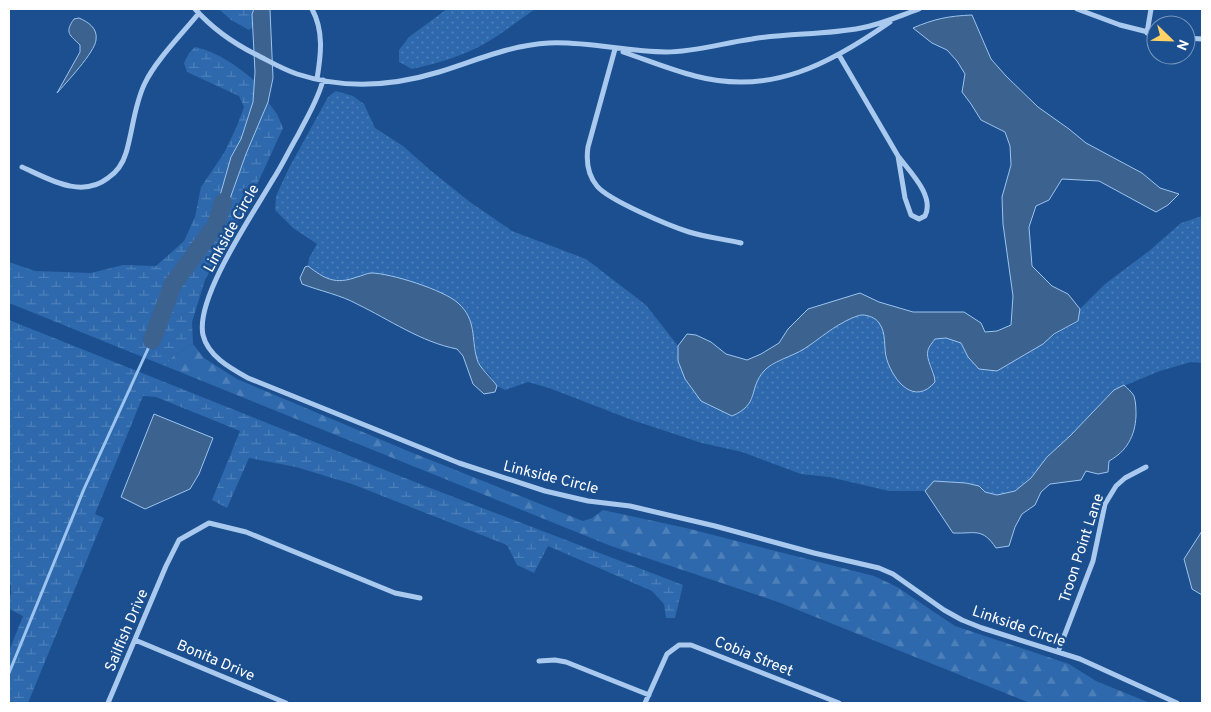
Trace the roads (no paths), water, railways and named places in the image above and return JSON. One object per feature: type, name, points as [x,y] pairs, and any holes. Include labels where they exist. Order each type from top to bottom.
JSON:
[{"type":"street","points":[[312,9],[318,21],[320,33],[317,79]]},
{"type":"street","points":[[22,167],[63,185],[75,188],[96,185],[113,175],[126,155],[139,97],[145,83],[152,70],[197,11],[218,31],[248,51],[279,67],[323,80],[352,84],[381,84],[410,80],[523,46],[572,43],[642,52],[695,50],[780,35],[853,29],[892,20],[919,9]]},
{"type":"street","points":[[1077,9],[1120,25],[1146,32]]},
{"type":"street","points":[[615,49],[695,76],[716,80],[759,82],[802,72],[839,55],[892,20]]},
{"type":"street","points":[[615,49],[588,147],[586,159],[591,177],[605,194],[614,200],[684,230],[741,243]]},
{"type":"street","points":[[839,55],[898,156],[922,189],[928,201],[928,210],[925,216],[919,219],[911,215],[905,198],[898,156]]},
{"type":"street","name":"Linkside Circle","points":[[323,80],[316,101],[273,180],[233,246],[208,302],[202,319],[203,336],[211,352],[222,362],[248,378],[459,463],[499,477],[544,491],[588,501],[630,506],[879,568],[893,574],[944,610],[962,620],[1080,660],[1177,703]]},
{"type":"street","name":"Troon Point Lane","points":[[1058,652],[1093,561],[1105,504],[1116,486],[1125,478],[1146,467]]},
{"type":"street","name":"Sailfish Drive","points":[[108,703],[166,566],[179,540],[209,523],[246,532],[395,593],[420,598]]},
{"type":"street","name":"Bonita Drive","points":[[135,640],[286,703]]},
{"type":"street","name":"Cobia Street","points":[[649,695],[664,660],[674,648],[680,645],[691,645],[840,703]]},
{"type":"street","points":[[539,661],[554,660],[566,662],[649,695],[645,703]]},
{"type":"waterway","points":[[152,340],[173,284],[216,225],[223,202]]},
{"type":"waterway","points":[[9,673],[84,489],[152,340]]}]
